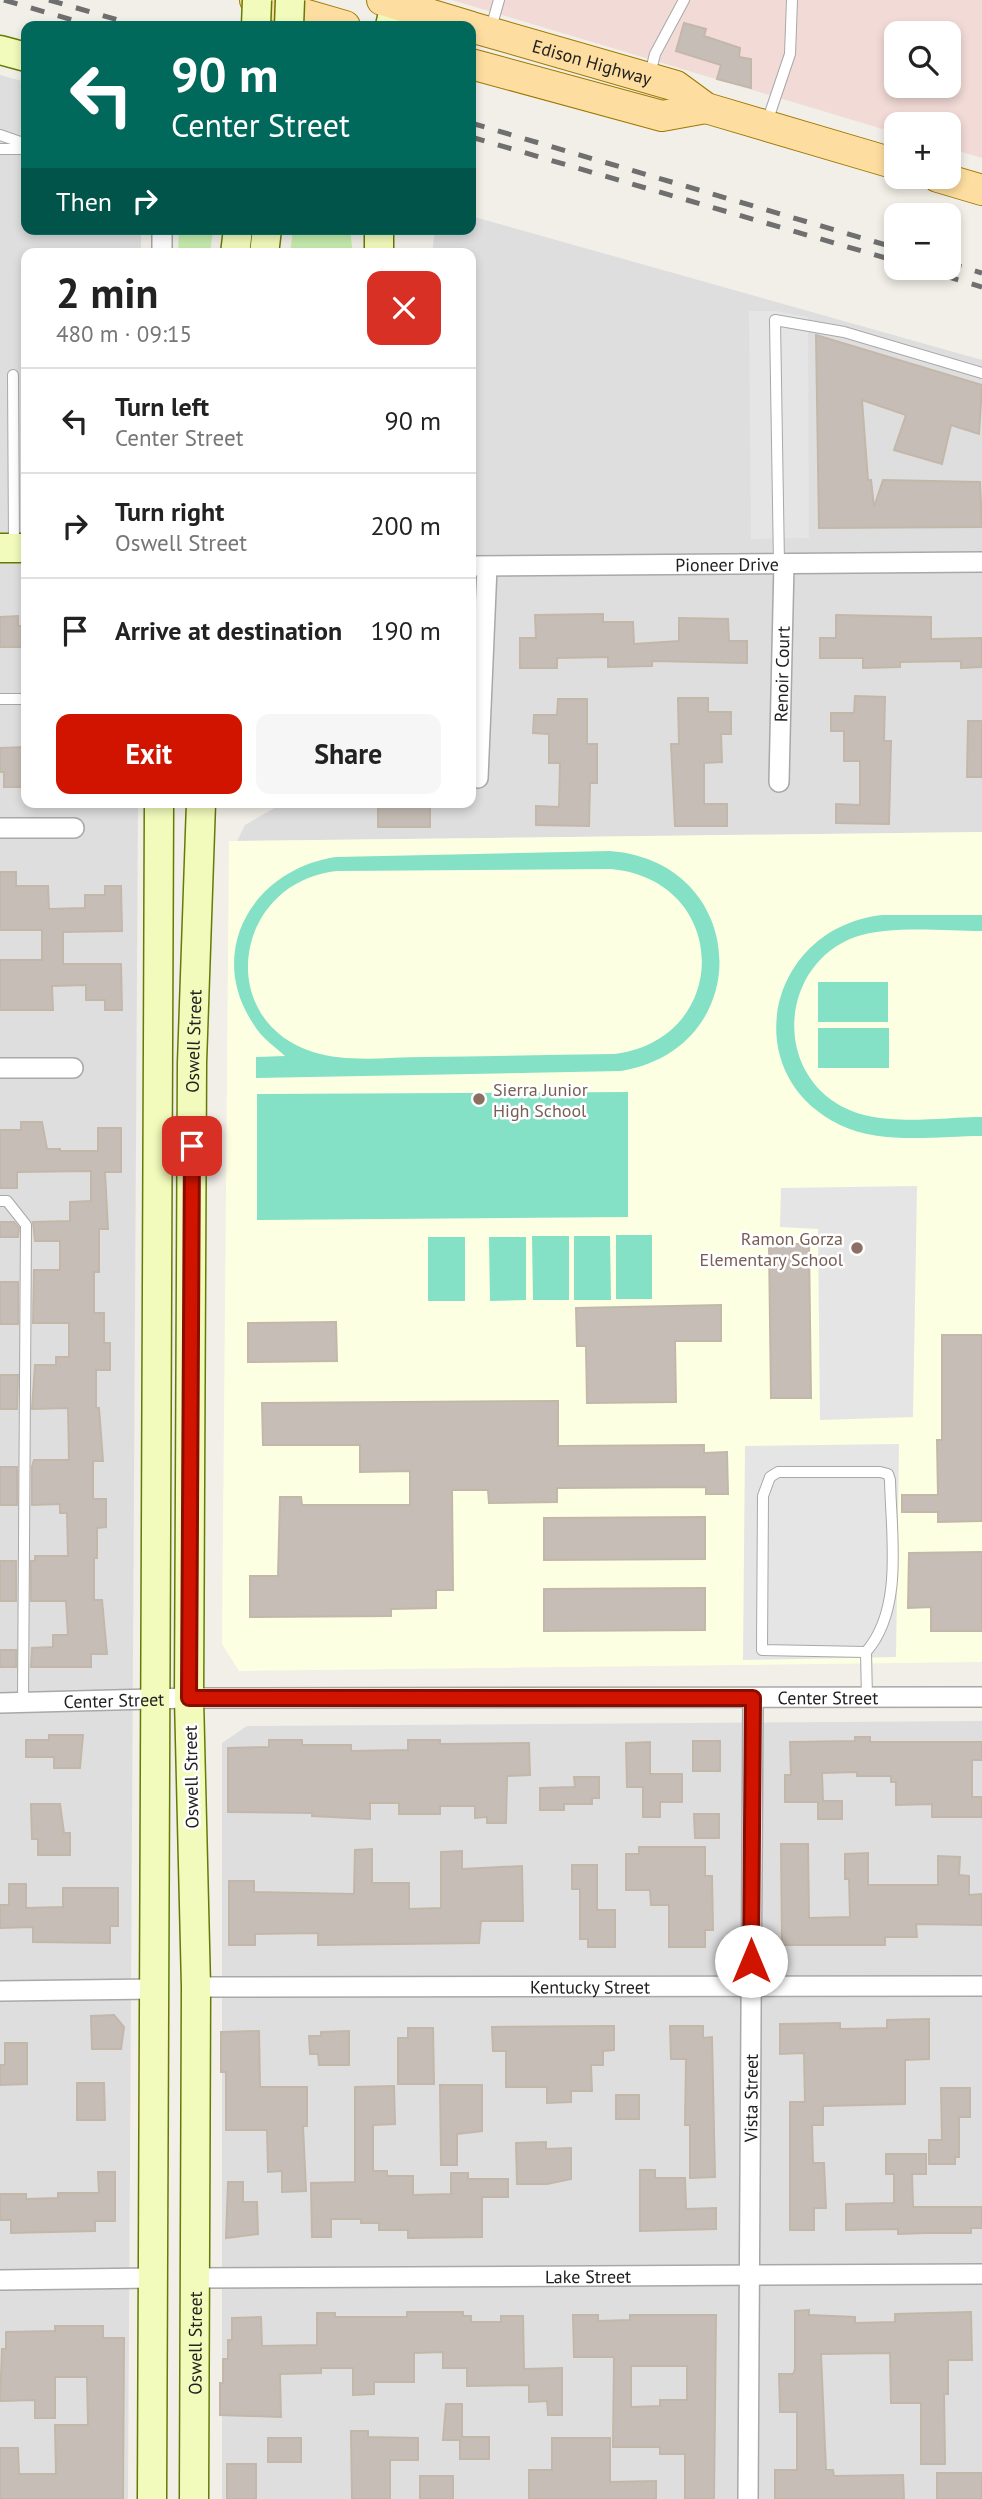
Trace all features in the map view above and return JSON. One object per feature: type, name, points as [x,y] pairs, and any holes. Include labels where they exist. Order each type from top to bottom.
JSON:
[{"type":"main road","points":[[256,21],[256,0],[328,21]]},
{"type":"main road","points":[[289,21],[290,0]]},
{"type":"main road","name":"Edison Highway","points":[[391,8],[447,21]]},
{"type":"main road","name":"Edison Highway","points":[[477,28],[676,86],[706,108],[884,160]]},
{"type":"main road","points":[[0,50],[21,56]]},
{"type":"main road","name":"Edison Highway","points":[[476,65],[662,116],[706,108]]},
{"type":"main road","points":[[961,184],[982,190]]},
{"type":"main road","name":"Oswell Street","points":[[152,2499],[159,808]]},
{"type":"main road","name":"Oswell Street","points":[[194,2499],[196,1987],[189,1698],[192,1063],[201,808]]},
{"type":"street","name":"Pioneer Drive","points":[[479,566],[982,562]]},
{"type":"street","name":"Renoir Court","points":[[779,782],[781,564]]},
{"type":"street","points":[[478,778],[479,566]]},
{"type":"street","points":[[0,828],[74,828]]},
{"type":"street","points":[[0,1068],[73,1068]]},
{"type":"street","name":"Center Street","points":[[0,1703],[189,1698],[982,1697]]},
{"type":"street","name":"Vista Street","points":[[748,2499],[753,1698]]},
{"type":"street","name":"Kentucky Street","points":[[196,1987],[982,1986]]},
{"type":"street","points":[[0,1991],[154,1989]]},
{"type":"street","name":"Lake Street","points":[[194,2278],[982,2274]]},
{"type":"street","points":[[0,2280],[153,2278]]},
{"type":"lane","points":[[477,28],[499,0]]},
{"type":"lane","points":[[649,78],[655,54],[675,12],[684,0]]},
{"type":"lane","points":[[766,125],[790,54],[792,0]]},
{"type":"lane","points":[[0,135],[21,144]]},
{"type":"lane","points":[[0,149],[21,147]]},
{"type":"lane","points":[[781,564],[775,320],[844,331],[982,373]]},
{"type":"lane","points":[[13,375],[13,548]]},
{"type":"lane","points":[[0,699],[21,698]]},
{"type":"lane","points":[[0,1201],[8,1201],[26,1225],[23,1702]]},
{"type":"lane","points":[[866,1653],[762,1650],[764,1486],[770,1477],[778,1472],[888,1474],[892,1568],[888,1608],[877,1639],[866,1653],[867,1698]]},
{"type":"shaded area","points":[[452,0],[982,0],[982,158],[961,152],[961,112],[884,112],[884,129]]},
{"type":"shaded area","points":[[0,75],[21,81],[21,235],[141,235],[141,248],[21,248],[21,808],[138,808],[128,2499],[0,2499]]},
{"type":"shaded area","points":[[476,217],[982,360],[982,832],[237,841],[245,825],[274,808],[476,808],[476,248],[433,248],[434,235],[476,235]]},
{"type":"shaded area","points":[[749,311],[776,311],[808,317],[809,538],[751,539]]},
{"type":"shaded area","name":"Sierra Junior High School","points":[[982,832],[982,1662],[239,1671],[222,1644],[229,841]]},
{"type":"shaded area","points":[[917,1186],[913,1417],[820,1420],[818,1229],[780,1227],[781,1188]]},
{"type":"shaded area","points":[[899,1444],[896,1657],[743,1660],[745,1446]]},
{"type":"shaded area","points":[[982,1721],[982,2499],[222,2499],[222,1743],[247,1726]]},
{"type":"green space","points":[[179,235],[212,235],[211,248],[178,248]]},
{"type":"green space","points":[[292,235],[351,235],[352,248],[291,248]]},
{"type":"green space","points":[[610,851],[656,863],[690,887],[711,919],[719,956],[715,994],[697,1028],[666,1055],[621,1071],[256,1078],[256,1057],[285,1056],[257,1030],[240,997],[234,969],[236,942],[246,918],[261,896],[282,878],[307,865],[336,857]],"holes":[[[611,869],[650,879],[678,900],[696,928],[702,960],[697,991],[681,1020],[654,1042],[615,1054],[368,1059],[326,1055],[313,1052],[281,1035],[260,1012],[249,984],[249,954],[258,925],[276,899],[302,881],[337,871]]]},
{"type":"green space","points":[[882,915],[982,915],[982,931],[884,931],[855,937],[831,950],[813,968],[801,990],[795,1014],[795,1039],[802,1063],[816,1085],[836,1103],[852,1111],[869,1116],[907,1120],[982,1117],[982,1136],[910,1138],[856,1131],[840,1125],[807,1102],[786,1072],[777,1040],[778,1006],[790,974],[812,946],[843,926]]},
{"type":"green space","points":[[818,982],[888,982],[888,1022],[818,1022]]},
{"type":"green space","points":[[818,1028],[889,1028],[889,1068],[818,1068]]},
{"type":"green space","points":[[628,1092],[628,1217],[257,1220],[257,1094]]},
{"type":"green space","points":[[616,1235],[652,1235],[652,1299],[616,1299]]},
{"type":"green space","points":[[532,1236],[569,1236],[569,1300],[533,1300]]},
{"type":"green space","points":[[574,1236],[610,1236],[611,1300],[574,1300]]},
{"type":"green space","points":[[428,1237],[465,1237],[465,1301],[428,1301]]},
{"type":"green space","points":[[489,1237],[526,1237],[526,1300],[490,1301]]},
{"type":"building","points":[[684,23],[706,29],[704,36],[740,48],[739,57],[751,59],[751,88],[717,79],[721,65],[676,51]]},
{"type":"building","points":[[816,335],[982,385],[979,434],[951,425],[942,464],[894,450],[906,415],[862,400],[868,480],[871,480],[874,507],[883,480],[980,482],[982,527],[819,528]]},
{"type":"building","points":[[603,614],[603,622],[633,622],[634,644],[679,641],[679,618],[728,619],[729,641],[747,641],[747,663],[652,661],[652,666],[608,667],[608,657],[557,658],[557,668],[520,668],[520,638],[536,638],[535,615]]},
{"type":"building","points":[[836,615],[931,617],[931,639],[982,638],[982,667],[961,668],[961,661],[900,662],[900,667],[863,668],[863,658],[820,658],[820,638],[836,638]]},
{"type":"building","points":[[18,616],[21,647],[0,647],[0,617]]},
{"type":"building","points":[[855,696],[885,697],[884,741],[891,741],[889,824],[836,823],[836,804],[860,805],[860,761],[844,761],[844,731],[831,731],[831,713],[854,713]]},
{"type":"building","points":[[678,698],[708,698],[708,712],[731,712],[731,734],[721,734],[722,762],[704,763],[704,804],[727,804],[727,826],[675,826],[671,744],[679,744]]},
{"type":"building","points":[[558,699],[587,699],[587,744],[597,744],[597,783],[590,783],[589,826],[536,825],[536,806],[559,807],[560,763],[549,763],[549,734],[533,733],[534,715],[557,715]]},
{"type":"building","points":[[968,721],[982,721],[982,777],[967,777]]},
{"type":"building","points":[[21,747],[21,787],[4,787],[4,772],[0,772],[0,748]]},
{"type":"building","points":[[378,808],[430,808],[430,827],[378,827]]},
{"type":"building","points":[[0,872],[16,872],[16,886],[48,886],[49,909],[85,908],[85,895],[105,895],[105,886],[121,886],[122,931],[63,932],[63,964],[121,964],[122,1010],[105,1010],[105,1000],[86,1000],[86,985],[52,986],[53,1010],[0,1010],[0,960],[42,960],[42,930],[0,930]]},
{"type":"building","points":[[21,1122],[42,1122],[47,1149],[60,1151],[98,1151],[98,1128],[121,1128],[121,1172],[105,1172],[108,1229],[99,1229],[99,1272],[94,1272],[94,1313],[104,1313],[104,1343],[110,1343],[110,1370],[96,1370],[96,1408],[99,1408],[103,1461],[93,1461],[93,1499],[106,1499],[106,1527],[97,1528],[94,1600],[102,1600],[107,1654],[91,1654],[91,1667],[31,1667],[32,1648],[53,1647],[53,1635],[68,1635],[66,1601],[31,1601],[31,1561],[35,1561],[35,1556],[68,1556],[67,1513],[60,1513],[60,1504],[32,1505],[32,1467],[34,1460],[69,1460],[68,1408],[32,1409],[35,1365],[56,1365],[56,1357],[69,1357],[69,1323],[33,1323],[34,1270],[60,1270],[60,1241],[35,1241],[33,1222],[70,1221],[70,1202],[91,1201],[91,1171],[17,1172],[17,1188],[0,1188],[0,1130],[21,1130]]},
{"type":"building","points":[[0,1222],[14,1222],[19,1228],[18,1237],[0,1237]]},
{"type":"building","points":[[769,1244],[809,1244],[811,1398],[771,1398]]},
{"type":"building","points":[[0,1282],[18,1282],[18,1324],[0,1324]]},
{"type":"building","points":[[721,1305],[721,1341],[675,1341],[676,1402],[587,1403],[586,1346],[577,1346],[576,1308]]},
{"type":"building","points":[[336,1322],[337,1361],[248,1362],[248,1323]]},
{"type":"building","points":[[942,1335],[982,1335],[982,1521],[938,1522],[938,1512],[902,1512],[902,1495],[938,1495],[937,1440],[942,1440]]},
{"type":"building","points":[[0,1375],[18,1375],[17,1409],[0,1409]]},
{"type":"building","points":[[558,1401],[558,1446],[704,1445],[704,1453],[727,1452],[728,1494],[706,1494],[706,1487],[557,1488],[557,1502],[489,1503],[488,1490],[452,1490],[453,1590],[436,1590],[436,1608],[391,1609],[391,1616],[250,1617],[250,1576],[278,1576],[280,1497],[301,1497],[302,1505],[410,1505],[410,1471],[360,1472],[360,1445],[263,1445],[262,1403]]},
{"type":"building","points":[[0,1467],[17,1467],[17,1505],[0,1505]]},
{"type":"building","points":[[705,1517],[705,1559],[544,1560],[544,1518]]},
{"type":"building","points":[[982,1552],[982,1631],[931,1631],[931,1607],[908,1608],[909,1553]]},
{"type":"building","points":[[0,1561],[16,1561],[16,1601],[0,1601]]},
{"type":"building","points":[[705,1588],[705,1630],[544,1631],[544,1589]]},
{"type":"building","points":[[0,1650],[16,1650],[16,1667],[0,1667]]},
{"type":"building","points":[[49,1735],[83,1735],[80,1768],[54,1768],[54,1757],[26,1757],[26,1740],[49,1740]]},
{"type":"building","points":[[855,1737],[870,1737],[870,1742],[982,1742],[982,1760],[972,1760],[972,1797],[982,1797],[982,1817],[932,1817],[932,1804],[896,1805],[896,1782],[891,1782],[891,1776],[857,1776],[857,1772],[822,1773],[823,1801],[842,1801],[842,1819],[818,1819],[818,1802],[785,1802],[785,1775],[791,1775],[790,1742],[855,1741]]},
{"type":"building","points":[[269,1740],[302,1740],[302,1745],[351,1745],[351,1751],[408,1750],[408,1740],[440,1740],[440,1744],[529,1743],[530,1775],[507,1776],[506,1823],[487,1823],[487,1817],[475,1818],[475,1806],[440,1806],[440,1814],[399,1814],[399,1803],[370,1803],[370,1819],[312,1816],[312,1813],[228,1812],[228,1748],[269,1747]]},
{"type":"building","points":[[693,1741],[720,1741],[720,1771],[693,1771]]},
{"type":"building","points":[[650,1742],[650,1774],[682,1774],[682,1802],[660,1802],[660,1817],[643,1817],[643,1787],[627,1787],[626,1743]]},
{"type":"building","points":[[574,1777],[599,1777],[599,1798],[592,1798],[592,1804],[564,1804],[564,1810],[540,1810],[540,1788],[575,1787]]},
{"type":"building","points":[[31,1804],[60,1804],[64,1833],[70,1833],[70,1855],[38,1855],[38,1839],[32,1839]]},
{"type":"building","points":[[694,1814],[719,1814],[719,1838],[695,1838]]},
{"type":"building","points":[[781,1844],[808,1844],[809,1918],[850,1917],[845,1854],[868,1853],[868,1885],[938,1885],[938,1856],[960,1857],[959,1875],[969,1876],[969,1895],[982,1894],[982,1925],[916,1924],[917,1937],[885,1937],[885,1945],[782,1945]]},
{"type":"building","points":[[639,1847],[705,1847],[705,1876],[712,1876],[713,1930],[705,1930],[705,1947],[669,1947],[669,1905],[651,1905],[650,1890],[626,1890],[626,1854],[639,1854]]},
{"type":"building","points":[[372,1849],[372,1883],[409,1883],[409,1909],[441,1908],[441,1852],[462,1851],[462,1869],[522,1866],[523,1921],[481,1921],[479,1943],[318,1945],[318,1933],[255,1934],[255,1945],[229,1945],[229,1881],[254,1881],[254,1892],[354,1894],[355,1850]]},
{"type":"building","points":[[572,1865],[597,1865],[597,1910],[615,1910],[615,1947],[588,1947],[588,1939],[580,1939],[580,1889],[572,1889]]},
{"type":"building","points":[[9,1884],[26,1884],[26,1908],[63,1907],[63,1888],[118,1888],[118,1926],[110,1926],[110,1943],[33,1942],[33,1927],[0,1928],[0,1905],[9,1905]]},
{"type":"building","points":[[114,2015],[124,2027],[121,2049],[92,2049],[91,2016]]},
{"type":"building","points":[[929,2019],[929,2059],[905,2060],[905,2104],[823,2106],[823,2125],[812,2125],[813,2163],[824,2163],[826,2208],[814,2208],[814,2230],[790,2230],[790,2102],[805,2102],[804,2053],[780,2054],[780,2024],[840,2023],[840,2029],[887,2028],[887,2020]]},
{"type":"building","points":[[614,2026],[614,2050],[603,2051],[603,2065],[591,2065],[592,2091],[571,2091],[571,2102],[547,2103],[547,2087],[506,2087],[506,2051],[493,2051],[492,2027]]},
{"type":"building","points":[[670,2026],[703,2026],[703,2038],[712,2037],[715,2177],[690,2178],[690,2125],[685,2125],[686,2059],[671,2059]]},
{"type":"building","points":[[408,2028],[433,2028],[434,2084],[398,2084],[398,2038],[408,2038]]},
{"type":"building","points":[[259,2031],[260,2087],[307,2087],[307,2126],[303,2126],[306,2191],[282,2192],[282,2171],[268,2172],[267,2130],[226,2130],[226,2072],[221,2072],[221,2032]]},
{"type":"building","points":[[349,2031],[349,2065],[319,2065],[318,2054],[310,2054],[309,2036],[321,2036],[321,2032]]},
{"type":"building","points":[[5,2043],[27,2043],[27,2084],[0,2085],[0,2065],[5,2065]]},
{"type":"building","points":[[77,2083],[104,2083],[105,2120],[77,2120]]},
{"type":"building","points":[[440,2085],[482,2085],[482,2131],[457,2134],[457,2165],[441,2165]]},
{"type":"building","points":[[394,2086],[395,2124],[373,2125],[373,2171],[387,2171],[387,2176],[413,2176],[413,2195],[451,2194],[451,2173],[468,2173],[468,2179],[508,2179],[508,2197],[482,2197],[482,2237],[408,2238],[408,2230],[379,2230],[379,2223],[361,2223],[361,2219],[331,2219],[331,2237],[312,2237],[311,2183],[355,2182],[355,2087]]},
{"type":"building","points":[[941,2088],[970,2088],[970,2117],[959,2117],[959,2157],[955,2157],[955,2164],[929,2164],[929,2140],[942,2140]]},
{"type":"building","points":[[616,2095],[639,2095],[639,2119],[616,2119]]},
{"type":"building","points":[[546,2142],[546,2149],[571,2148],[571,2179],[547,2184],[517,2184],[516,2143]]},
{"type":"building","points":[[886,2154],[926,2154],[926,2174],[912,2174],[913,2207],[982,2207],[982,2228],[971,2228],[971,2233],[898,2234],[898,2229],[846,2230],[846,2204],[894,2203],[894,2174],[886,2174]]},
{"type":"building","points":[[640,2170],[655,2170],[655,2178],[685,2178],[686,2209],[716,2208],[716,2229],[640,2231]]},
{"type":"building","points":[[98,2172],[115,2172],[115,2221],[95,2221],[95,2231],[11,2233],[11,2220],[0,2220],[0,2194],[26,2194],[26,2199],[58,2198],[58,2193],[99,2193]]},
{"type":"building","points":[[228,2182],[243,2182],[243,2202],[257,2202],[258,2234],[226,2238]]},
{"type":"building","points":[[809,2310],[809,2315],[855,2317],[855,2323],[895,2322],[895,2314],[971,2312],[972,2360],[948,2360],[948,2394],[944,2394],[945,2464],[921,2464],[921,2403],[891,2403],[890,2353],[821,2354],[826,2470],[833,2470],[834,2476],[903,2475],[904,2499],[775,2499],[775,2470],[797,2470],[797,2412],[780,2412],[779,2374],[793,2374],[795,2311]]},
{"type":"building","points":[[407,2312],[463,2312],[463,2316],[471,2316],[471,2322],[501,2322],[501,2316],[523,2316],[524,2369],[562,2368],[562,2415],[548,2415],[547,2401],[529,2402],[529,2385],[467,2386],[467,2368],[443,2368],[443,2352],[414,2353],[414,2382],[374,2382],[374,2394],[353,2395],[353,2368],[321,2368],[321,2373],[280,2374],[281,2417],[220,2415],[220,2383],[223,2383],[223,2359],[228,2359],[228,2340],[232,2340],[232,2318],[261,2317],[262,2346],[317,2345],[317,2313],[335,2313],[335,2317],[407,2317]]},
{"type":"building","points":[[573,2315],[598,2315],[598,2321],[630,2320],[630,2315],[716,2315],[714,2499],[685,2499],[685,2454],[660,2454],[660,2447],[613,2447],[614,2357],[574,2357]],"holes":[[[631,2366],[687,2366],[687,2400],[660,2400],[660,2406],[631,2407]]]},
{"type":"building","points":[[55,2326],[103,2326],[103,2338],[124,2338],[123,2499],[0,2499],[0,2448],[18,2448],[19,2474],[56,2474],[55,2425],[88,2425],[87,2377],[55,2377],[55,2418],[35,2418],[35,2400],[0,2401],[2,2349],[6,2349],[6,2332],[55,2331]]},
{"type":"building","points":[[446,2404],[462,2404],[462,2437],[489,2437],[489,2459],[460,2459],[460,2440],[443,2440]]},
{"type":"building","points":[[351,2431],[368,2431],[368,2437],[418,2438],[418,2460],[390,2460],[390,2499],[352,2499]]},
{"type":"building","points":[[268,2438],[301,2438],[301,2462],[268,2462]]},
{"type":"building","points":[[552,2438],[610,2438],[610,2482],[656,2481],[656,2499],[529,2499],[529,2470],[552,2470]]},
{"type":"building","points":[[227,2464],[256,2464],[256,2499],[227,2499]]},
{"type":"building","points":[[937,2473],[982,2473],[982,2499],[937,2499]]},
{"type":"building","points":[[420,2476],[453,2476],[453,2499],[420,2499]]},
{"type":"railway","points":[[4,0],[76,21]]},
{"type":"railway","points":[[49,0],[122,21]]},
{"type":"railway","points":[[476,124],[884,244]]},
{"type":"railway","points":[[476,138],[884,257]]},
{"type":"railway","points":[[961,267],[982,273]]},
{"type":"railway","points":[[958,280],[982,287]]},
{"type":"place","name":"Sierra Junior High School","points":[[479,1099]]},
{"type":"place","name":"Ramon Gorza Elementary School","points":[[857,1248]]},
{"type":"route","points":[[192,1146],[189,1698],[753,1698],[751,1961]]}]
